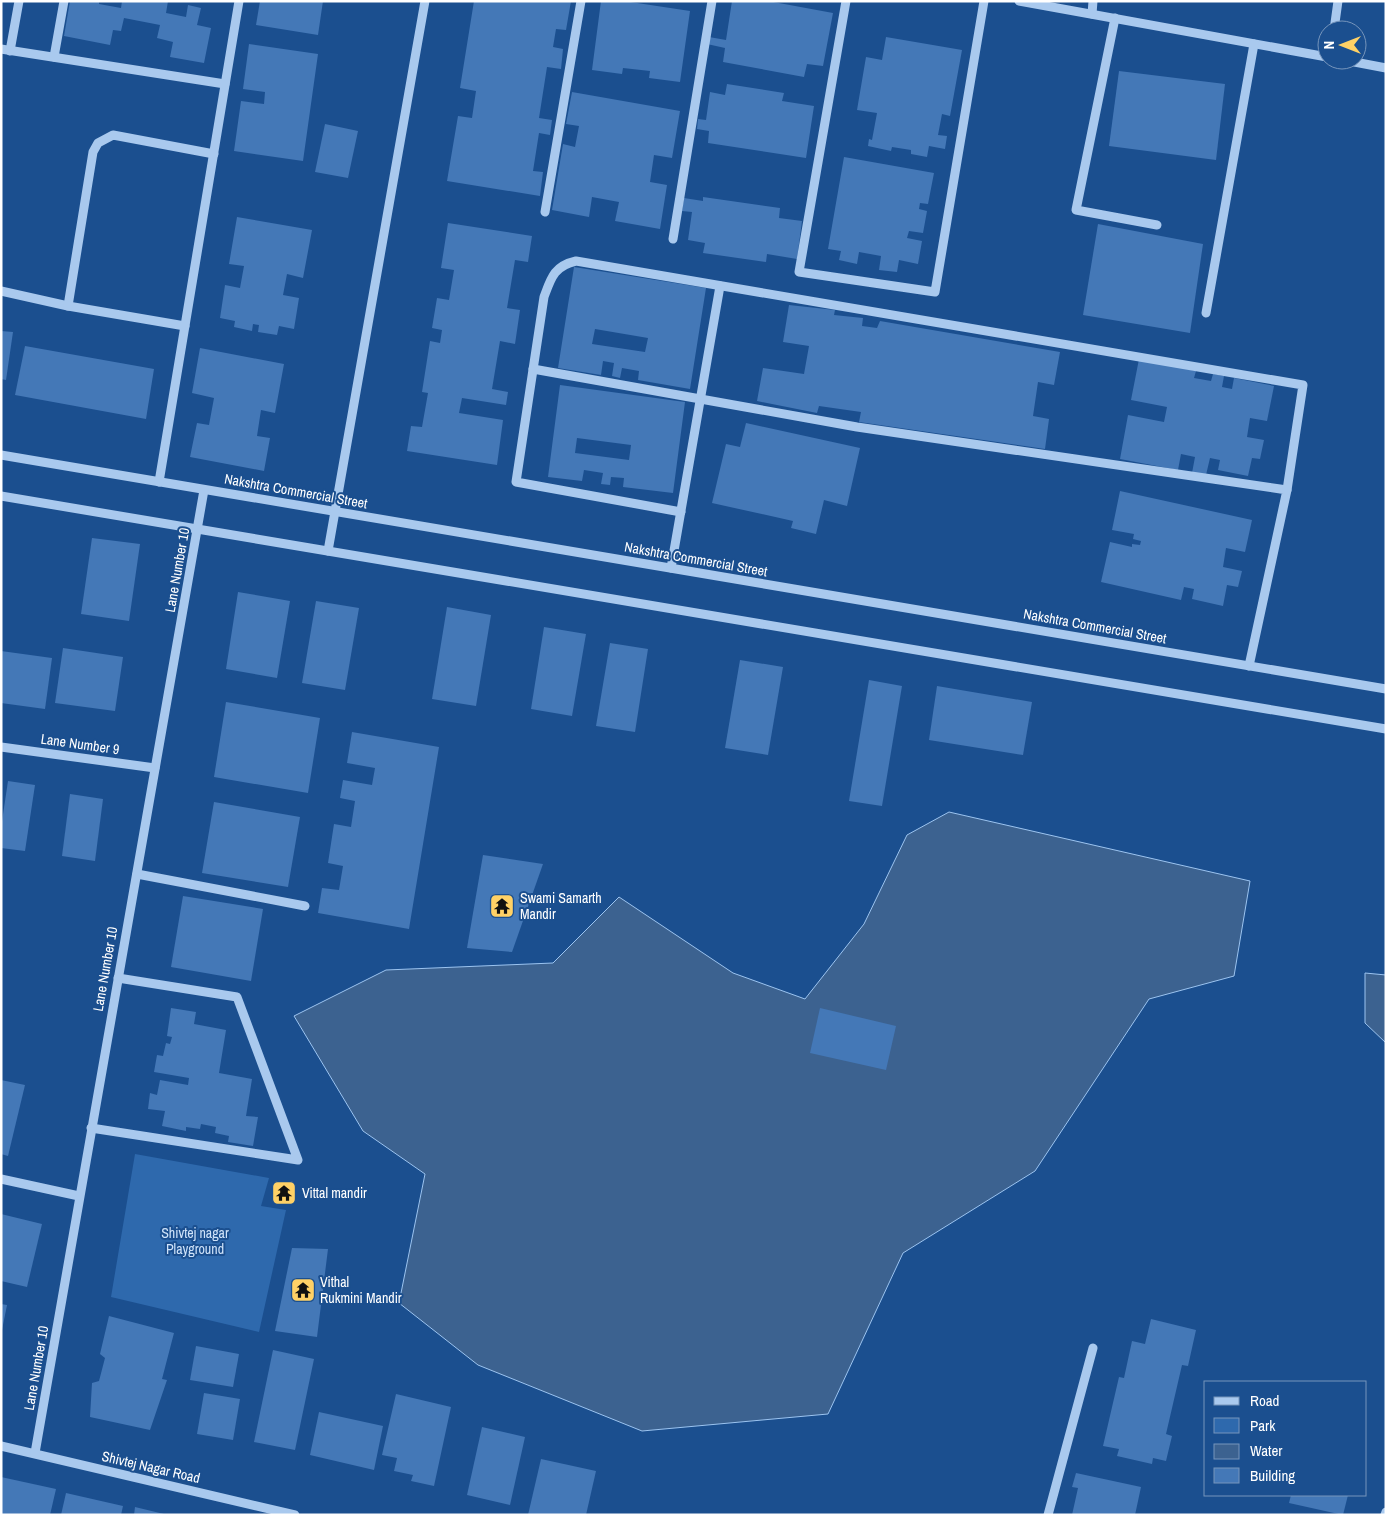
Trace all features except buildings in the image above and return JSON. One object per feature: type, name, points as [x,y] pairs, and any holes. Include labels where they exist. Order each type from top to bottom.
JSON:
[{"type":"street","points":[[19,1],[6,50],[225,84]]},
{"type":"street","points":[[54,58],[64,1]]},
{"type":"street","points":[[159,482],[239,1]]},
{"type":"street","points":[[328,551],[425,1]]},
{"type":"street","points":[[545,212],[582,1]]},
{"type":"street","points":[[673,239],[712,1]]},
{"type":"street","points":[[846,1],[799,272],[936,292],[984,1]]},
{"type":"street","points":[[1019,1],[1317,55]]},
{"type":"street","points":[[1092,14],[1093,1]]},
{"type":"street","points":[[1335,20],[1338,1]]},
{"type":"street","points":[[1115,18],[1076,210],[1157,225]]},
{"type":"street","points":[[1206,313],[1254,44]]},
{"type":"street","points":[[1367,64],[1386,68]]},
{"type":"street","points":[[68,306],[93,152],[98,143],[113,135],[214,154]]},
{"type":"street","points":[[681,512],[516,482],[544,297],[550,280],[563,264],[576,261],[1303,385],[1288,490],[1249,666]]},
{"type":"street","points":[[671,568],[720,286]]},
{"type":"street","points":[[1,291],[68,306],[185,326]]},
{"type":"street","points":[[533,369],[857,427],[1288,490]]},
{"type":"street","name":"Nakshtra Commercial Street","points":[[1,455],[1386,689]]},
{"type":"street","name":"Lane Number 10","points":[[35,1453],[204,490]]},
{"type":"street","points":[[1,496],[1386,729]]},
{"type":"street","name":"Lane Number 9","points":[[1,747],[155,768]]},
{"type":"street","points":[[137,874],[305,906]]},
{"type":"street","points":[[91,1128],[298,1160],[237,997],[118,978]]},
{"type":"street","points":[[1,1179],[79,1196]]},
{"type":"street","points":[[1048,1515],[1093,1348]]},
{"type":"street","name":"Shivtej Nagar Road","points":[[1,1446],[295,1515]]},
{"type":"green space","name":"Shivtej nagar Playground","points":[[135,1154],[269,1178],[261,1206],[286,1210],[259,1332],[111,1297]]},
{"type":"water","points":[[949,812],[1250,881],[1234,976],[1149,999],[1035,1171],[903,1253],[828,1414],[642,1431],[478,1365],[399,1303],[425,1174],[363,1131],[294,1016],[386,970],[553,963],[619,897],[733,973],[805,999],[864,924],[907,835]]},
{"type":"water","points":[[1365,973],[1386,975],[1386,1043],[1365,1023]]},
{"type":"place","name":"Swami Samarth Mandir","points":[[502,906]]},
{"type":"place","name":"Vittal mandir","points":[[284,1193]]},
{"type":"place","name":"Vithal Rukmini Mandir","points":[[303,1290]]}]
